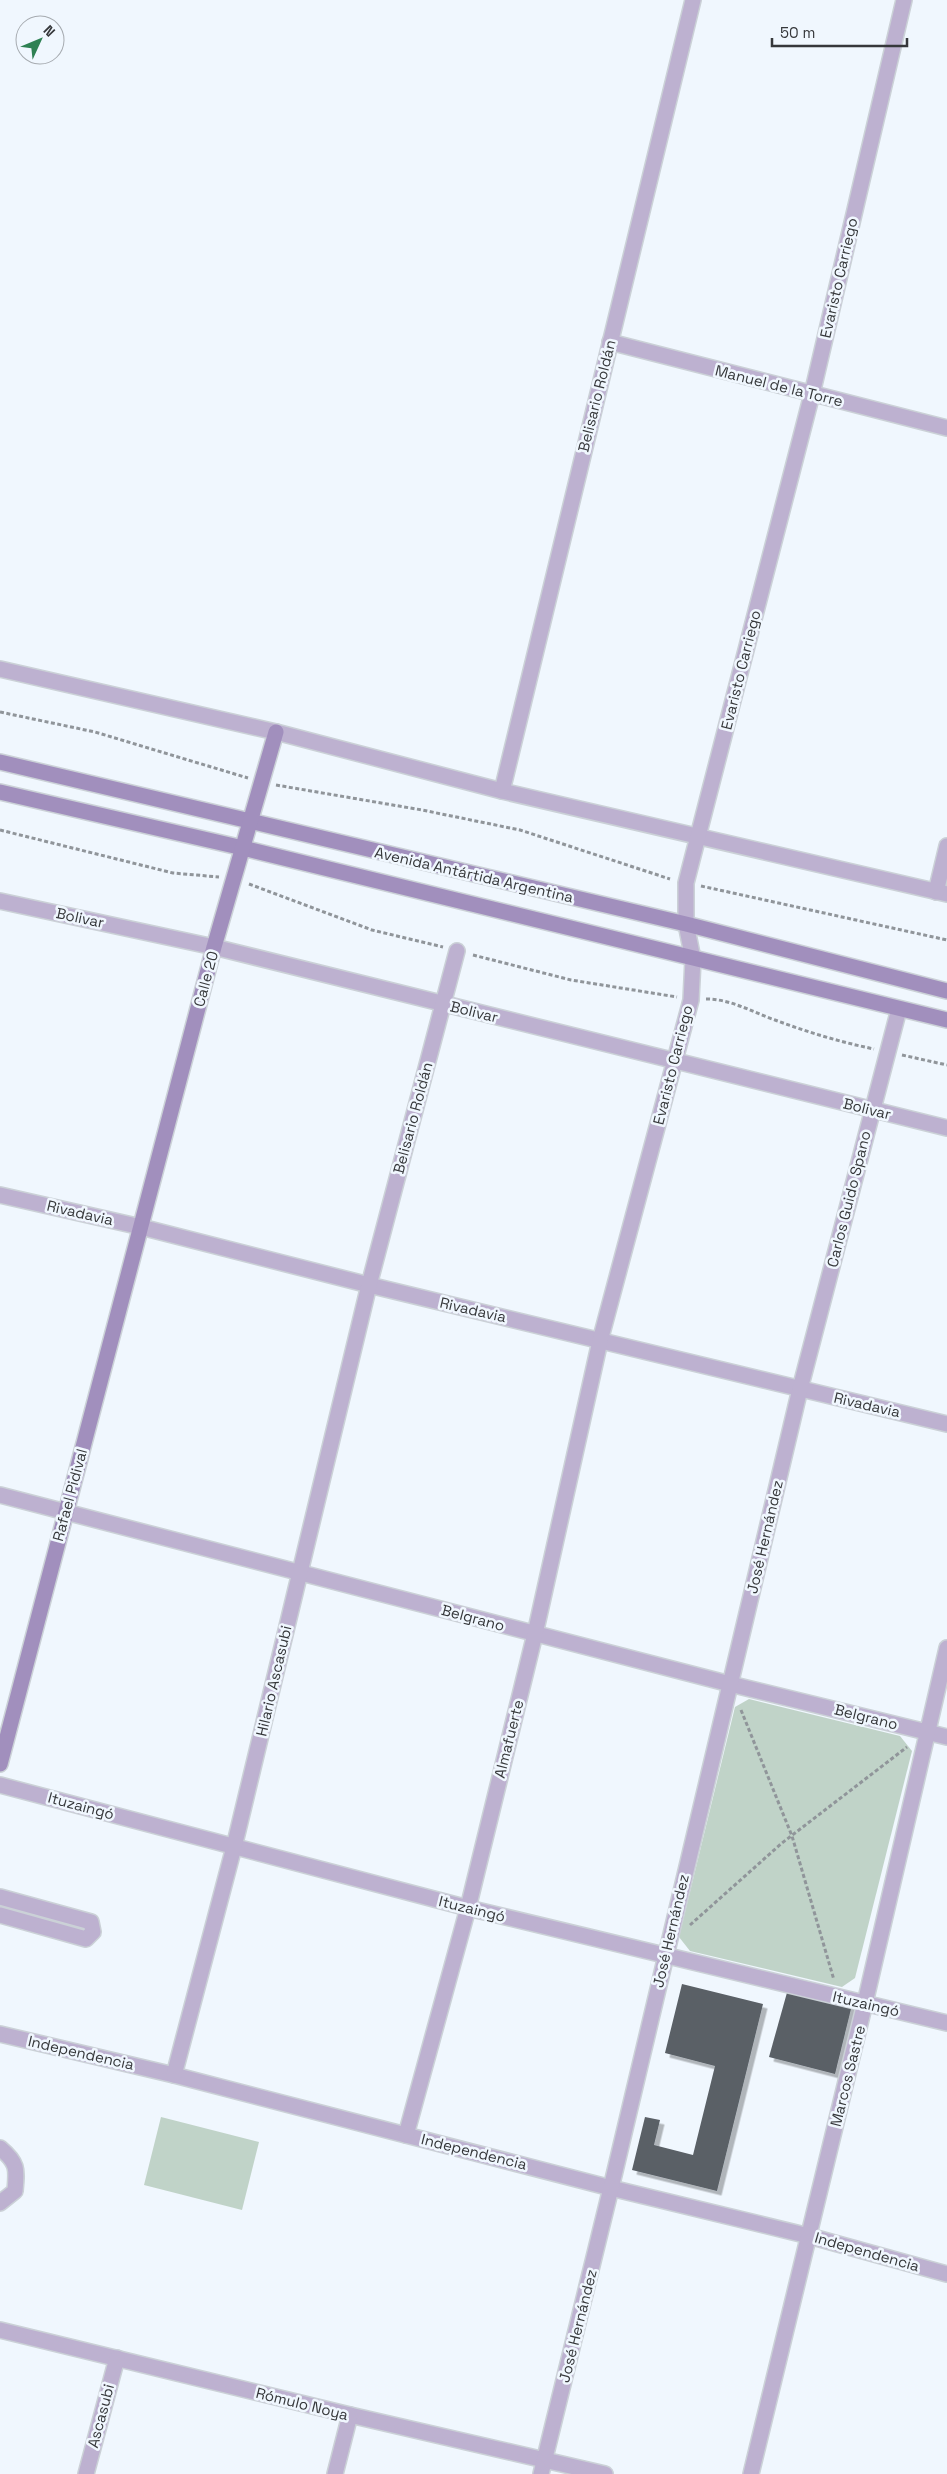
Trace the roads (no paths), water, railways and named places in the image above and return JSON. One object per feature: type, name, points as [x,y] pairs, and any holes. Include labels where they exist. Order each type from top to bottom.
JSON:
[{"type":"main road","name":"Calle 20","points":[[141,1227],[214,947],[276,732]]},
{"type":"main road","name":"Avenida Antártida Argentina","points":[[0,762],[251,823],[686,924],[947,991]]},
{"type":"main road","name":"Avenida Antártida Argentina","points":[[0,792],[243,848],[947,1020]]},
{"type":"main road","name":"Rafael Pidival","points":[[0,1764],[141,1227]]},
{"type":"street","name":"Belisario Roldán","points":[[502,791],[693,0]]},
{"type":"street","name":"Evaristo Carriego","points":[[600,1341],[690,1000],[693,959],[686,924],[686,883],[812,394],[904,0]]},
{"type":"street","name":"Manuel de la Torre","points":[[610,342],[947,428]]},
{"type":"street","points":[[0,669],[276,732],[502,791],[942,893],[947,846]]},
{"type":"street","name":"Bolivar","points":[[1,904],[214,947],[947,1128]]},
{"type":"street","name":"Belisario Roldán","points":[[369,1286],[457,951]]},
{"type":"street","name":"Carlos Guido Spano","points":[[800,1389],[899,1009]]},
{"type":"street","name":"Rivadavia","points":[[0,1194],[141,1227],[369,1286],[947,1424]]},
{"type":"street","name":"Hilario Ascasubi","points":[[174,2075],[234,1847],[369,1286]]},
{"type":"street","name":"Almafuerte","points":[[406,2135],[468,1908],[535,1634],[600,1341]]},
{"type":"street","name":"José Hernández","points":[[543,2467],[612,2188],[800,1389]]},
{"type":"street","name":"Belgrano","points":[[0,1496],[730,1684],[947,1737]]},
{"type":"street","name":"Marcos Sastre","points":[[751,2474],[865,2003],[926,1732],[947,1648]]},
{"type":"street","name":"Ituzaingó","points":[[0,1785],[468,1908],[665,1957],[947,2023]]},
{"type":"street","points":[[0,1897],[92,1922],[93,1932],[86,1939],[0,1915]]},
{"type":"street","name":"Independencia","points":[[0,2034],[174,2075],[612,2188],[809,2236],[947,2274]]},
{"type":"street","points":[[0,2148],[12,2158],[17,2171],[15,2191],[0,2203]]},
{"type":"street","name":"Rómulo Noya","points":[[0,2330],[350,2415],[543,2467],[605,2474]]},
{"type":"street","name":"Ascasubi","points":[[86,2474],[117,2358]]},
{"type":"street","points":[[335,2474],[350,2415]]}]
